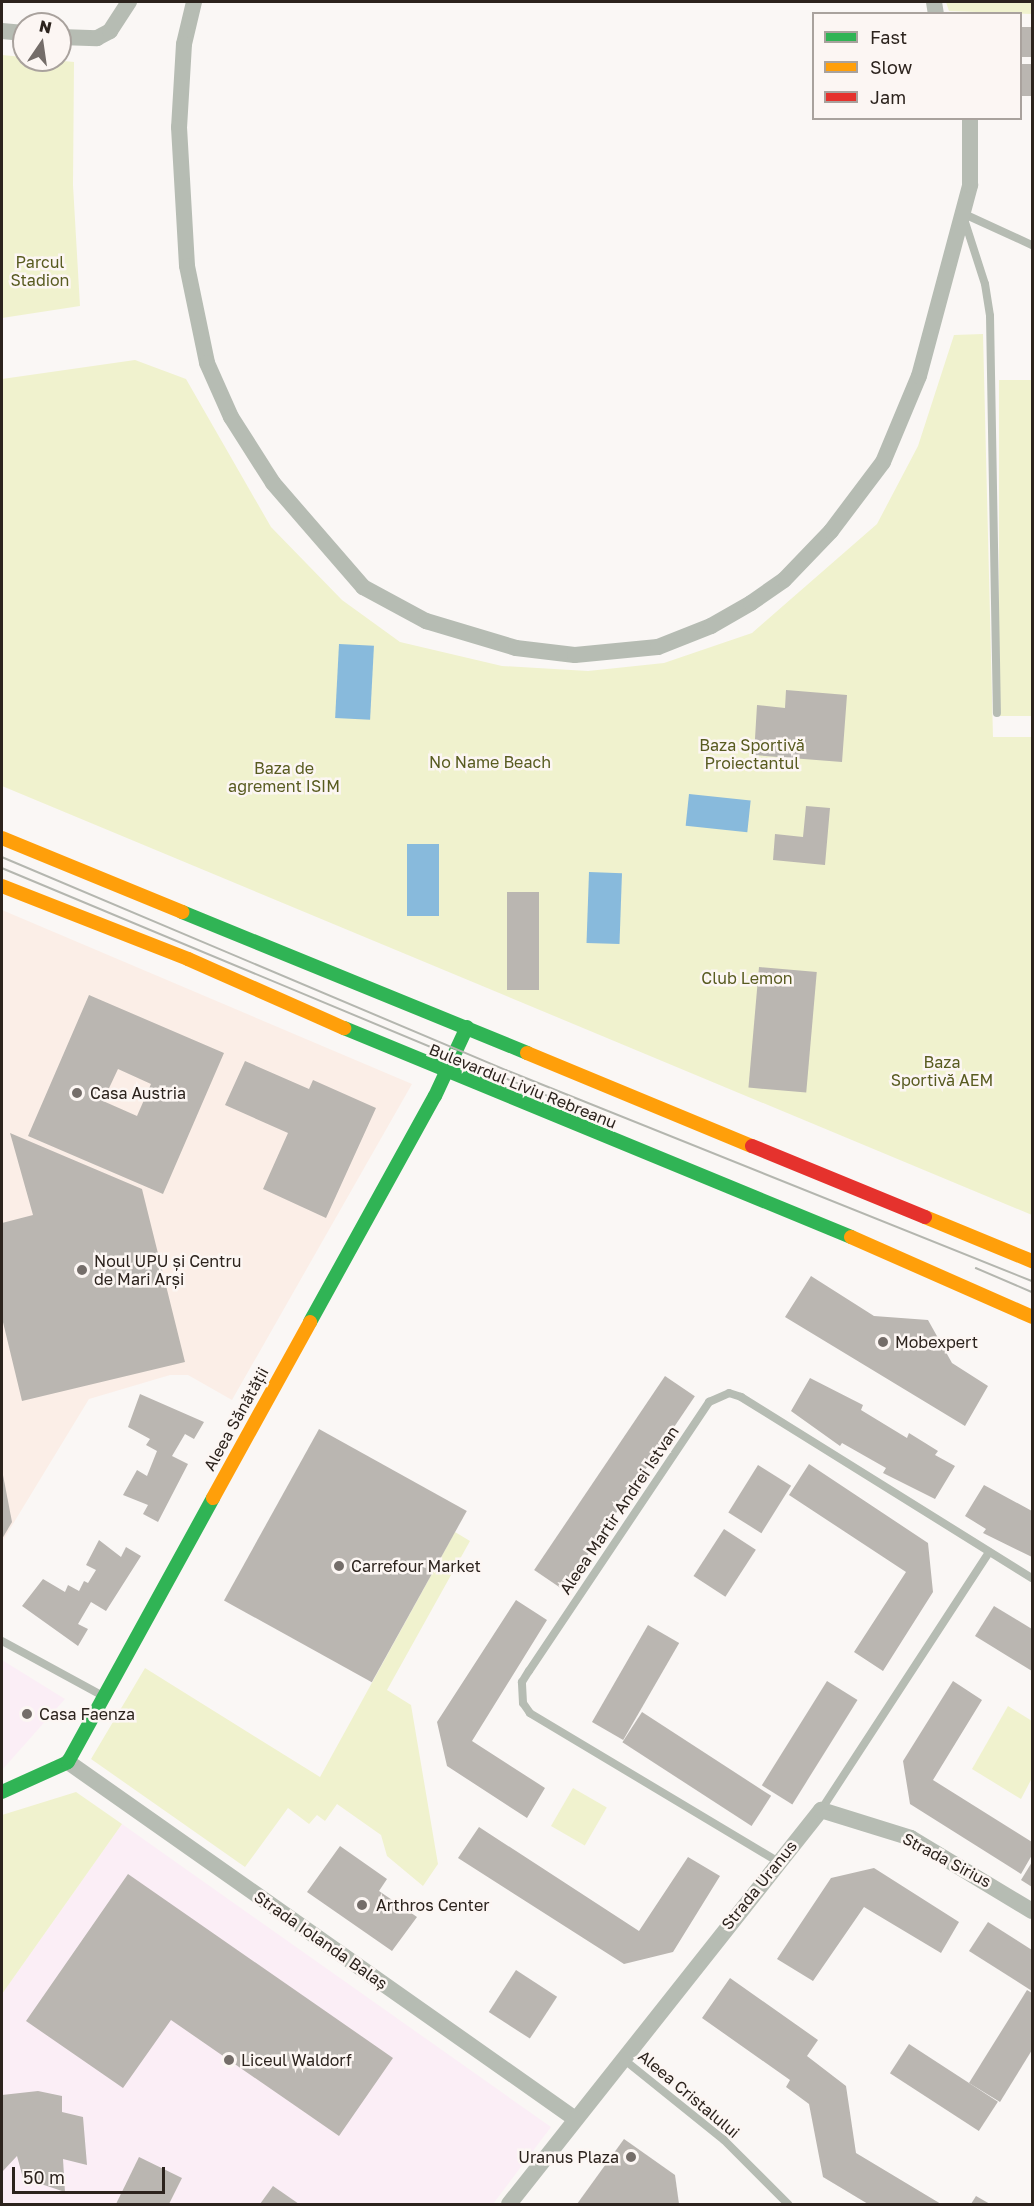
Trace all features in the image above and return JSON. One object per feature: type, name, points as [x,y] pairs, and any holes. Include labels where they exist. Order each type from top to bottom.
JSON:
[{"type":"main road","name":"Bulevardul Liviu Rebreanu","points":[[2,838],[311,968],[467,1027],[1032,1261]]},
{"type":"main road","name":"Bulevardul Liviu Rebreanu","points":[[5,888],[188,959],[446,1073],[826,1226],[1032,1317]]},
{"type":"main road","name":"Aleea Sănătății","points":[[68,1762],[102,1695],[446,1073],[467,1027]]},
{"type":"main road","points":[[2,1792],[68,1762]]},
{"type":"street","points":[[72,37],[97,38],[110,31],[129,2]]},
{"type":"street","points":[[194,2],[184,44],[179,127],[185,235],[195,315],[218,389],[273,483],[363,587],[426,621],[485,641],[575,655],[658,647],[711,626],[784,580],[859,496],[893,442],[919,376],[970,185],[970,120]]},
{"type":"street","name":"Strada Iolanda Balaș","points":[[68,1762],[574,2118]]},
{"type":"street","name":"Strada Uranus","points":[[509,2205],[574,2118],[777,1861],[821,1810]]},
{"type":"street","name":"Strada Sirius","points":[[821,1810],[911,1838],[1032,1911]]},
{"type":"lane","points":[[962,213],[1032,245]]},
{"type":"lane","points":[[962,213],[985,284],[990,316],[997,713]]},
{"type":"lane","name":"Aleea Martir Andrei Istvan","points":[[777,1861],[530,1713],[523,1703],[522,1682],[708,1402],[729,1393],[741,1397],[1032,1578]]},
{"type":"lane","name":"Strada Uranus","points":[[821,1810],[989,1552]]},
{"type":"lane","points":[[2,1641],[102,1695]]},
{"type":"lane","name":"Aleea Cristalului","points":[[622,2058],[724,2140],[788,2205]]},
{"type":"shaded area","points":[[2,910],[412,1084],[232,1400],[188,1375],[170,1375],[89,1399],[2,1542]]},
{"type":"shaded area","name":"Casa Faenza","points":[[2,1660],[65,1699],[2,1770]]},
{"type":"shaded area","name":"Liceul Waldorf","points":[[122,1824],[551,2127],[493,2204],[2,2204],[2,1994]]},
{"type":"green space","points":[[946,2],[1032,2],[1032,14],[949,11]]},
{"type":"green space","name":"Parcul Stadion","points":[[2,55],[12,56],[12,72],[72,72],[72,62],[74,62],[73,185],[80,306],[2,318]]},
{"type":"green space","points":[[983,334],[993,737],[1032,737],[1032,1215],[2,786],[2,379],[135,360],[186,379],[271,527],[342,600],[400,642],[502,666],[588,671],[664,663],[752,633],[877,524],[918,446],[954,335]]},
{"type":"green space","points":[[999,380],[1032,380],[1032,716],[999,716]]},
{"type":"green space","points":[[455,1532],[470,1541],[387,1690],[411,1705],[438,1864],[423,1886],[387,1856],[381,1835],[337,1804],[325,1821],[317,1815],[309,1824],[288,1808],[245,1867],[91,1759],[145,1668],[320,1777]]},
{"type":"green space","points":[[1008,1706],[1032,1721],[1032,1778],[1021,1799],[972,1769]]},
{"type":"green space","points":[[573,1788],[607,1808],[585,1846],[551,1826]]},
{"type":"green space","points":[[76,1792],[122,1824],[2,1994],[2,1815]]},
{"type":"water","points":[[339,644],[374,646],[370,720],[335,718]]},
{"type":"water","points":[[689,794],[751,800],[747,832],[686,826]]},
{"type":"water","points":[[407,844],[439,844],[439,916],[407,916]]},
{"type":"water","points":[[589,872],[622,873],[620,944],[587,943]]},
{"type":"building","points":[[1022,27],[1032,27],[1032,57],[1022,57]]},
{"type":"building","points":[[1022,64],[1032,64],[1032,96],[1022,96]]},
{"type":"building","points":[[786,690],[847,695],[842,762],[754,755],[757,705],[785,708]]},
{"type":"building","points":[[806,806],[830,808],[825,865],[773,860],[775,834],[803,837]]},
{"type":"building","points":[[507,892],[539,892],[539,990],[507,990]]},
{"type":"building","points":[[759,967],[817,972],[806,1093],[748,1088]]},
{"type":"building","name":"Casa Austria","points":[[89,995],[224,1053],[163,1194],[28,1136]],"holes":[[[118,1069],[151,1084],[137,1116],[103,1101]]]},
{"type":"building","points":[[245,1061],[309,1089],[313,1080],[376,1108],[326,1218],[263,1189],[288,1133],[225,1105]]},
{"type":"building","name":"Noul UPU și Centru de Mari Arși","points":[[10,1133],[142,1189],[185,1362],[22,1401],[2,1318],[2,1223],[33,1215]]},
{"type":"building","name":"Mobexpert","points":[[811,1276],[874,1316],[928,1320],[952,1363],[988,1386],[965,1426],[785,1317]]},
{"type":"building","points":[[665,1376],[695,1396],[564,1590],[534,1570]]},
{"type":"building","points":[[810,1378],[863,1405],[861,1410],[907,1438],[909,1433],[938,1451],[935,1455],[955,1466],[935,1499],[883,1473],[886,1468],[842,1443],[840,1446],[791,1411]]},
{"type":"building","points":[[140,1394],[204,1422],[194,1439],[185,1434],[172,1456],[188,1464],[158,1522],[143,1514],[148,1505],[123,1495],[137,1470],[147,1476],[157,1451],[146,1445],[150,1439],[128,1427]]},
{"type":"building","name":"Carrefour Market","points":[[319,1429],[467,1511],[372,1682],[224,1600]]},
{"type":"building","points":[[809,1464],[928,1543],[933,1592],[883,1671],[854,1652],[906,1572],[789,1495]]},
{"type":"building","points":[[758,1465],[791,1486],[761,1533],[728,1512]]},
{"type":"building","points":[[2,1475],[12,1522],[2,1539]]},
{"type":"building","points":[[984,1485],[1032,1511],[1032,1557],[983,1533],[986,1529],[965,1516]]},
{"type":"building","points":[[724,1529],[756,1550],[725,1597],[694,1576]]},
{"type":"building","points":[[99,1540],[121,1557],[126,1547],[141,1556],[106,1611],[91,1602],[78,1624],[88,1629],[78,1646],[22,1606],[43,1579],[65,1592],[68,1585],[79,1591],[84,1581],[88,1583],[96,1570],[86,1565]]},
{"type":"building","points":[[516,1600],[547,1620],[472,1741],[545,1788],[527,1818],[447,1766],[437,1722]]},
{"type":"building","points":[[994,1606],[1032,1629],[1032,1671],[975,1636]]},
{"type":"building","points":[[648,1625],[679,1643],[623,1740],[592,1722]]},
{"type":"building","points":[[827,1681],[858,1700],[792,1804],[762,1785]]},
{"type":"building","points":[[953,1681],[982,1700],[933,1780],[1032,1842],[1032,1855],[1021,1874],[910,1804],[903,1761]]},
{"type":"building","points":[[642,1712],[771,1796],[752,1826],[622,1742]]},
{"type":"building","points":[[479,1827],[639,1931],[688,1857],[720,1876],[673,1952],[624,1964],[458,1858]]},
{"type":"building","name":"Arthros Center","points":[[340,1846],[387,1879],[379,1891],[417,1917],[392,1951],[307,1892]]},
{"type":"building","points":[[1032,1862],[1032,1887],[1021,1880]]},
{"type":"building","points":[[874,1868],[959,1922],[941,1953],[864,1907],[813,1981],[777,1959],[831,1878]]},
{"type":"building","points":[[128,1874],[393,2058],[339,2136],[171,2020],[123,2088],[26,2021]]},
{"type":"building","points":[[988,1922],[1032,1950],[1032,1991],[969,1951]]},
{"type":"building","points":[[516,1970],[557,1997],[530,2039],[489,2012]]},
{"type":"building","points":[[730,1978],[818,2040],[807,2056],[846,2086],[856,2153],[941,2204],[868,2204],[823,2177],[809,2104],[786,2087],[790,2080],[702,2018]]},
{"type":"building","points":[[1027,1990],[1032,1993],[1032,2050],[1000,2102],[969,2083]]},
{"type":"building","points":[[909,2044],[998,2102],[979,2131],[890,2073]]},
{"type":"building","points":[[38,2091],[62,2096],[62,2112],[83,2117],[87,2165],[63,2159],[65,2192],[23,2178],[17,2156],[2,2172],[2,2095]]},
{"type":"building","name":"Uranus Plaza","points":[[624,2139],[675,2175],[679,2204],[577,2204]]},
{"type":"building","points":[[139,2157],[182,2178],[169,2204],[116,2204]]},
{"type":"building","points":[[273,2186],[299,2204],[260,2204]]},
{"type":"building","points":[[976,2196],[990,2204],[971,2204]]},
{"type":"tram line","points":[[2,857],[506,1070],[1032,1281]]},
{"type":"tram line","points":[[2,868],[589,1113]]},
{"type":"tram line","points":[[976,1268],[1032,1292]]},
{"type":"traffic: fast","points":[[182,912],[527,1053]]},
{"type":"traffic: fast","points":[[310,1322],[435,1096],[467,1027]]},
{"type":"traffic: fast","points":[[344,1028],[851,1237]]},
{"type":"traffic: fast","points":[[2,1792],[68,1762],[213,1498]]},
{"type":"traffic: slow","points":[[2,838],[182,912]]},
{"type":"traffic: slow","points":[[2,886],[188,959],[344,1028]]},
{"type":"traffic: slow","points":[[527,1053],[752,1146]]},
{"type":"traffic: slow","points":[[925,1217],[1032,1261]]},
{"type":"traffic: slow","points":[[851,1237],[1032,1317]]},
{"type":"traffic: slow","points":[[213,1498],[310,1322]]},
{"type":"traffic: jam","points":[[752,1146],[925,1217]]},
{"type":"place","name":"Casa Austria","points":[[77,1093]]},
{"type":"place","name":"Noul UPU și Centru de Mari Arși","points":[[82,1270]]},
{"type":"place","name":"Mobexpert","points":[[883,1342]]},
{"type":"place","name":"Carrefour Market","points":[[339,1566]]},
{"type":"place","name":"Casa Faenza","points":[[27,1714]]},
{"type":"place","name":"Arthros Center","points":[[362,1905]]},
{"type":"place","name":"Liceul Waldorf","points":[[229,2060]]},
{"type":"place","name":"Uranus Plaza","points":[[631,2157]]},
{"type":"park label","name":"Baza Sportivă Proiectantul","points":[[752,754]]},
{"type":"park label","name":"No Name Beach","points":[[490,762]]},
{"type":"park label","name":"Baza de agrement ISIM","points":[[284,777]]},
{"type":"park label","name":"Club Lemon","points":[[747,978]]},
{"type":"park label","name":"Baza Sportivă AEM","points":[[942,1071]]}]
